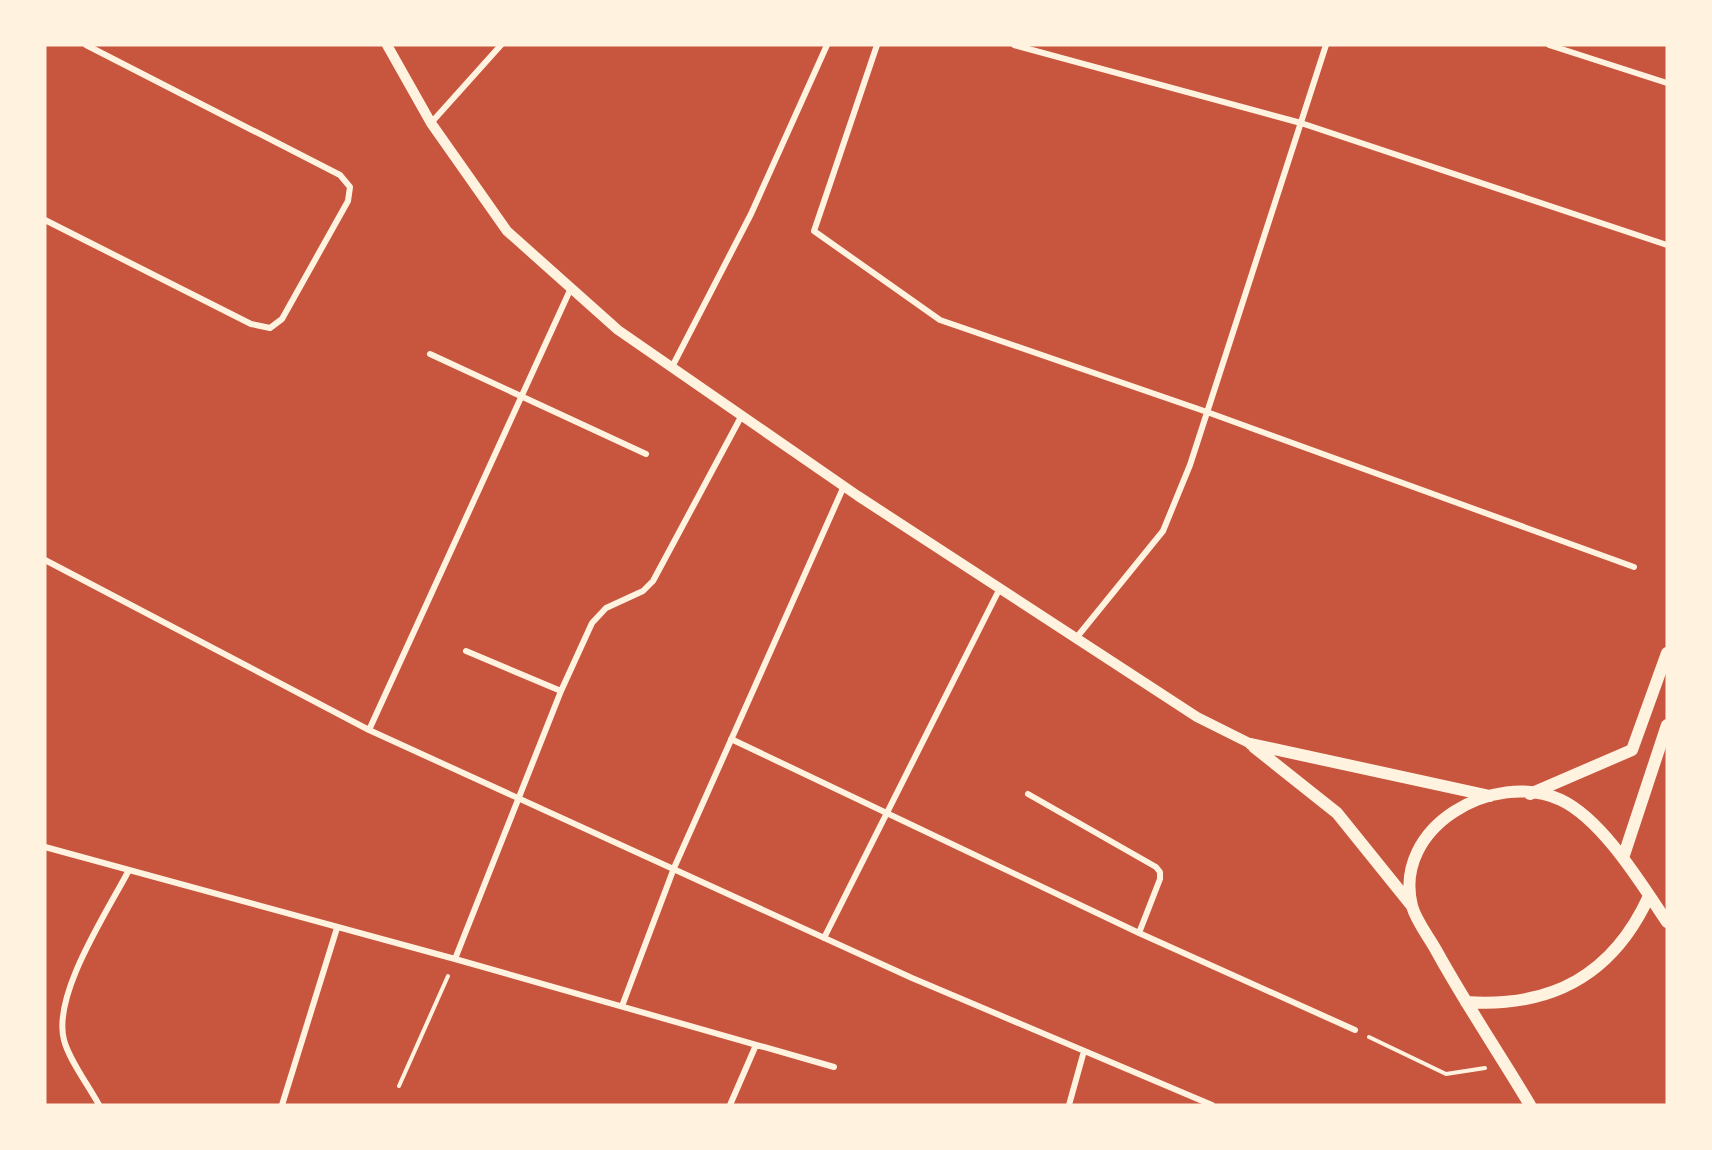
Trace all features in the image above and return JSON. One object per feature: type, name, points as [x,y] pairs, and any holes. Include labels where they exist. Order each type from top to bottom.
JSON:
[{"type":"main road","points":[[1530,794],[1632,750],[1667,654]]},
{"type":"main road","points":[[1623,858],[1662,757],[1667,725]]},
{"type":"main road","points":[[1251,744],[1491,796]]},
{"type":"main road","points":[[1251,744],[1337,813],[1412,907],[1466,1002],[1530,1105]]},
{"type":"main road","points":[[1412,907],[1410,878],[1417,853],[1429,832],[1447,816],[1475,801],[1503,793],[1530,794],[1560,800],[1585,817],[1623,858],[1667,922]]},
{"type":"main road","points":[[1466,1002],[1520,1002],[1546,996],[1570,985],[1593,971],[1627,938],[1649,896]]},
{"type":"street","points":[[45,220],[251,324],[270,328],[282,319],[348,201],[350,187],[340,175],[86,45]]},
{"type":"street","points":[[387,45],[431,123],[507,231],[618,330],[844,486],[1197,717],[1251,744]]},
{"type":"street","points":[[431,123],[501,45]]},
{"type":"street","points":[[672,367],[751,214],[827,45]]},
{"type":"street","points":[[877,45],[814,231],[940,320],[1207,412],[1634,567]]},
{"type":"street","points":[[1014,45],[1300,123],[1667,245]]},
{"type":"street","points":[[1077,637],[1163,531],[1190,465],[1326,45]]},
{"type":"street","points":[[1549,45],[1667,83]]},
{"type":"street","points":[[369,730],[571,288]]},
{"type":"street","points":[[430,354],[522,394],[646,454]]},
{"type":"street","points":[[456,958],[561,691],[599,614],[606,608],[643,591],[653,581],[742,416]]},
{"type":"street","points":[[622,1006],[674,868],[844,486]]},
{"type":"street","points":[[45,561],[369,730],[824,938],[1209,1104]]},
{"type":"street","points":[[824,938],[1000,587]]},
{"type":"street","points":[[466,651],[561,691]]},
{"type":"street","points":[[731,739],[1139,933],[1355,1030]]},
{"type":"street","points":[[1029,794],[1156,867],[1160,879],[1139,933]]},
{"type":"street","points":[[45,847],[337,928],[456,958],[834,1067]]},
{"type":"street","points":[[99,1105],[64,1041],[61,1017],[67,990],[129,870]]},
{"type":"street","points":[[282,1105],[337,928]]},
{"type":"street","points":[[730,1105],[756,1045]]},
{"type":"street","points":[[1069,1105],[1084,1051]]},
{"type":"path","points":[[399,1086],[456,958]]},
{"type":"path","points":[[1355,1030],[1446,1074],[1506,1065]]}]
